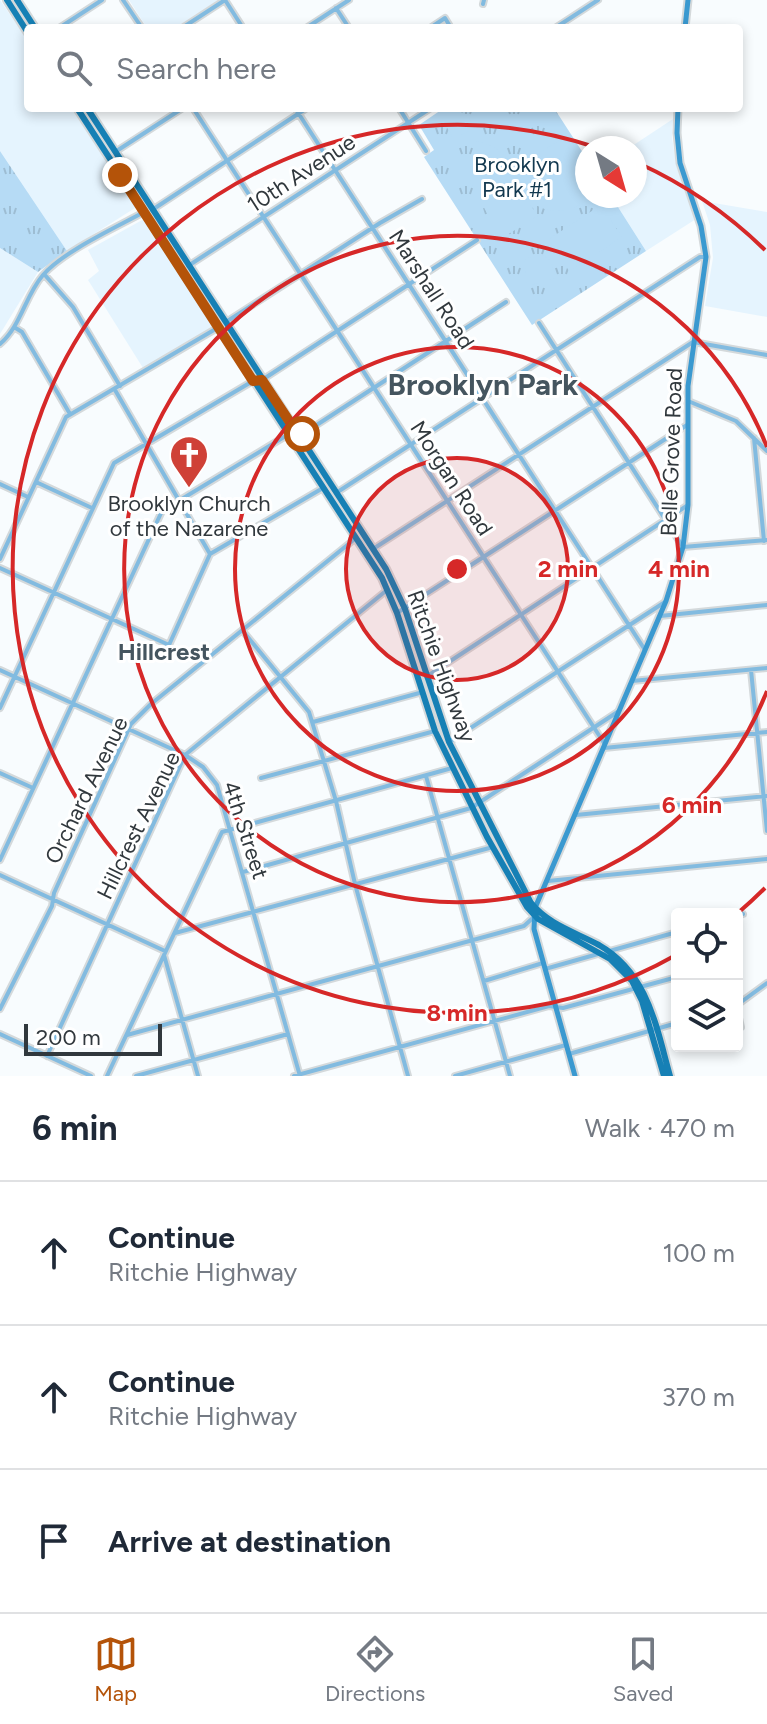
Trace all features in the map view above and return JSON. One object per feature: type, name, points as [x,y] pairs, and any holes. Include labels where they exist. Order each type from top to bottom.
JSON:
[{"type":"main road","points":[[7,0],[24,27]]},
{"type":"main road","points":[[17,0],[32,24]]},
{"type":"main road","points":[[685,24],[688,0]]},
{"type":"main road","name":"Ritchie Highway","points":[[80,112],[188,266],[253,381],[336,493],[397,613],[435,731],[452,768],[535,908],[547,918],[608,951],[629,969],[639,987]]},
{"type":"main road","name":"Ritchie Highway","points":[[90,112],[148,211],[222,325],[262,380],[323,488],[373,549],[405,609],[449,742],[493,847],[535,916]]},
{"type":"main road","name":"Belle Grove Road","points":[[575,1076],[534,929],[535,908],[660,616],[683,547],[688,505],[688,401],[706,257],[701,226],[680,163],[678,112]]},
{"type":"main road","points":[[535,916],[600,953],[639,987],[667,1076]]},
{"type":"street","points":[[65,24],[102,0]]},
{"type":"street","points":[[123,0],[139,24]]},
{"type":"street","points":[[188,24],[225,0],[240,24]]},
{"type":"street","points":[[312,24],[349,0]]},
{"type":"street","points":[[561,24],[597,0]]},
{"type":"street","points":[[336,8],[346,24]]},
{"type":"street","points":[[115,152],[177,112]]},
{"type":"street","name":"Morgan Road","points":[[196,112],[605,746]]},
{"type":"street","points":[[0,344],[14,327],[44,274],[62,259],[148,211],[302,112]]},
{"type":"street","points":[[402,112],[426,151]]},
{"type":"street","name":"10th Avenue","points":[[188,266],[425,112]]},
{"type":"street","name":"Marshall Road","points":[[299,114],[645,650]]},
{"type":"street","points":[[0,559],[63,421],[70,414],[222,325],[422,199]]},
{"type":"street","points":[[0,708],[114,463],[253,381],[262,380],[477,240]]},
{"type":"street","points":[[336,493],[700,257],[706,257]]},
{"type":"street","points":[[44,274],[73,307],[210,554]]},
{"type":"street","points":[[0,860],[160,514],[179,499],[374,387],[506,302]]},
{"type":"street","points":[[539,323],[683,547],[765,540],[754,438]]},
{"type":"street","points":[[14,327],[22,332],[70,414]]},
{"type":"street","points":[[373,549],[693,342],[767,355]]},
{"type":"street","points":[[688,401],[736,421],[767,451]]},
{"type":"street","points":[[397,613],[688,425]]},
{"type":"street","points":[[35,481],[92,508]]},
{"type":"street","points":[[0,484],[28,497]]},
{"type":"street","points":[[0,568],[169,645],[210,554],[323,488]]},
{"type":"street","points":[[426,677],[688,505]]},
{"type":"street","name":"Orchard Avenue","points":[[0,1009],[129,730],[151,704],[359,535]]},
{"type":"street","name":"Hillcrest Avenue","points":[[47,1056],[185,755],[387,590]]},
{"type":"street","points":[[449,742],[666,601]]},
{"type":"street","points":[[660,616],[767,605]]},
{"type":"street","points":[[242,630],[309,712],[313,722],[408,1076]]},
{"type":"street","points":[[632,681],[767,668]]},
{"type":"street","name":"4th Street","points":[[0,670],[185,755],[214,778],[231,829],[298,1076]]},
{"type":"street","points":[[751,670],[767,831]]},
{"type":"street","points":[[313,722],[423,692]]},
{"type":"street","points":[[243,872],[475,805],[619,711]]},
{"type":"street","points":[[261,778],[435,731]]},
{"type":"street","points":[[605,746],[767,732]]},
{"type":"street","points":[[107,1076],[222,832],[452,768]]},
{"type":"street","points":[[0,773],[33,788]]},
{"type":"street","points":[[426,776],[510,1076]]},
{"type":"street","points":[[576,815],[765,796]]},
{"type":"street","points":[[173,934],[493,847]]},
{"type":"street","points":[[548,881],[767,859]]},
{"type":"street","points":[[0,875],[164,953],[198,1076]]},
{"type":"street","points":[[126,1035],[524,926],[535,916]]},
{"type":"street","points":[[484,981],[671,934]]},
{"type":"street","points":[[298,1076],[549,1006],[565,1008],[671,979]]},
{"type":"street","points":[[743,1002],[767,983]]},
{"type":"street","points":[[569,1054],[671,1025]]},
{"type":"street","points":[[0,1034],[91,1076]]},
{"type":"street","points":[[136,1076],[288,1034]]},
{"type":"street","points":[[455,1076],[566,1045]]},
{"type":"shaded area","points":[[0,0],[24,35],[24,112],[74,112],[135,208],[67,251],[0,151]]},
{"type":"shaded area","points":[[129,0],[218,0],[181,24],[144,24]]},
{"type":"shaded area","points":[[673,119],[676,164],[696,219],[646,251],[619,208],[647,208],[647,136]]},
{"type":"shaded area","points":[[702,201],[767,212],[767,317],[705,306],[713,258],[710,225]]},
{"type":"shaded area","points":[[144,219],[214,328],[143,368],[88,280],[99,271],[88,250]]},
{"type":"shaded area","points":[[0,248],[38,272],[0,334]]},
{"type":"green space","name":"Brooklyn Park #1","points":[[438,112],[557,112],[575,140],[575,208],[619,208],[646,251],[532,325],[424,157],[434,150],[419,125]]},
{"type":"green space","points":[[461,112],[468,116],[475,128],[453,138],[441,117]]},
{"type":"green space","points":[[563,138],[567,139],[575,151],[575,207],[557,211],[541,208],[533,203],[514,169]]},
{"type":"green space","points":[[475,141],[492,147],[505,157],[512,172],[512,190],[473,186],[470,182]]},
{"type":"green space","points":[[0,151],[67,251],[38,272],[0,248]]},
{"type":"green space","points":[[502,192],[523,200],[538,216],[505,236],[498,234],[480,200]]},
{"type":"green space","points":[[596,208],[603,208],[622,237],[569,271],[549,239]]},
{"type":"green space","points":[[541,254],[551,261],[556,278],[531,285],[527,283],[524,261]]},
{"type":"place","name":"Brooklyn Church of the Nazarene","points":[[189,489]]},
{"type":"district","name":"Brooklyn Park","points":[[483,385]]},
{"type":"district","name":"Hillcrest","points":[[164,652]]},
{"type":"route","points":[[120,175],[253,381],[262,380],[299,436],[302,434]]}]
